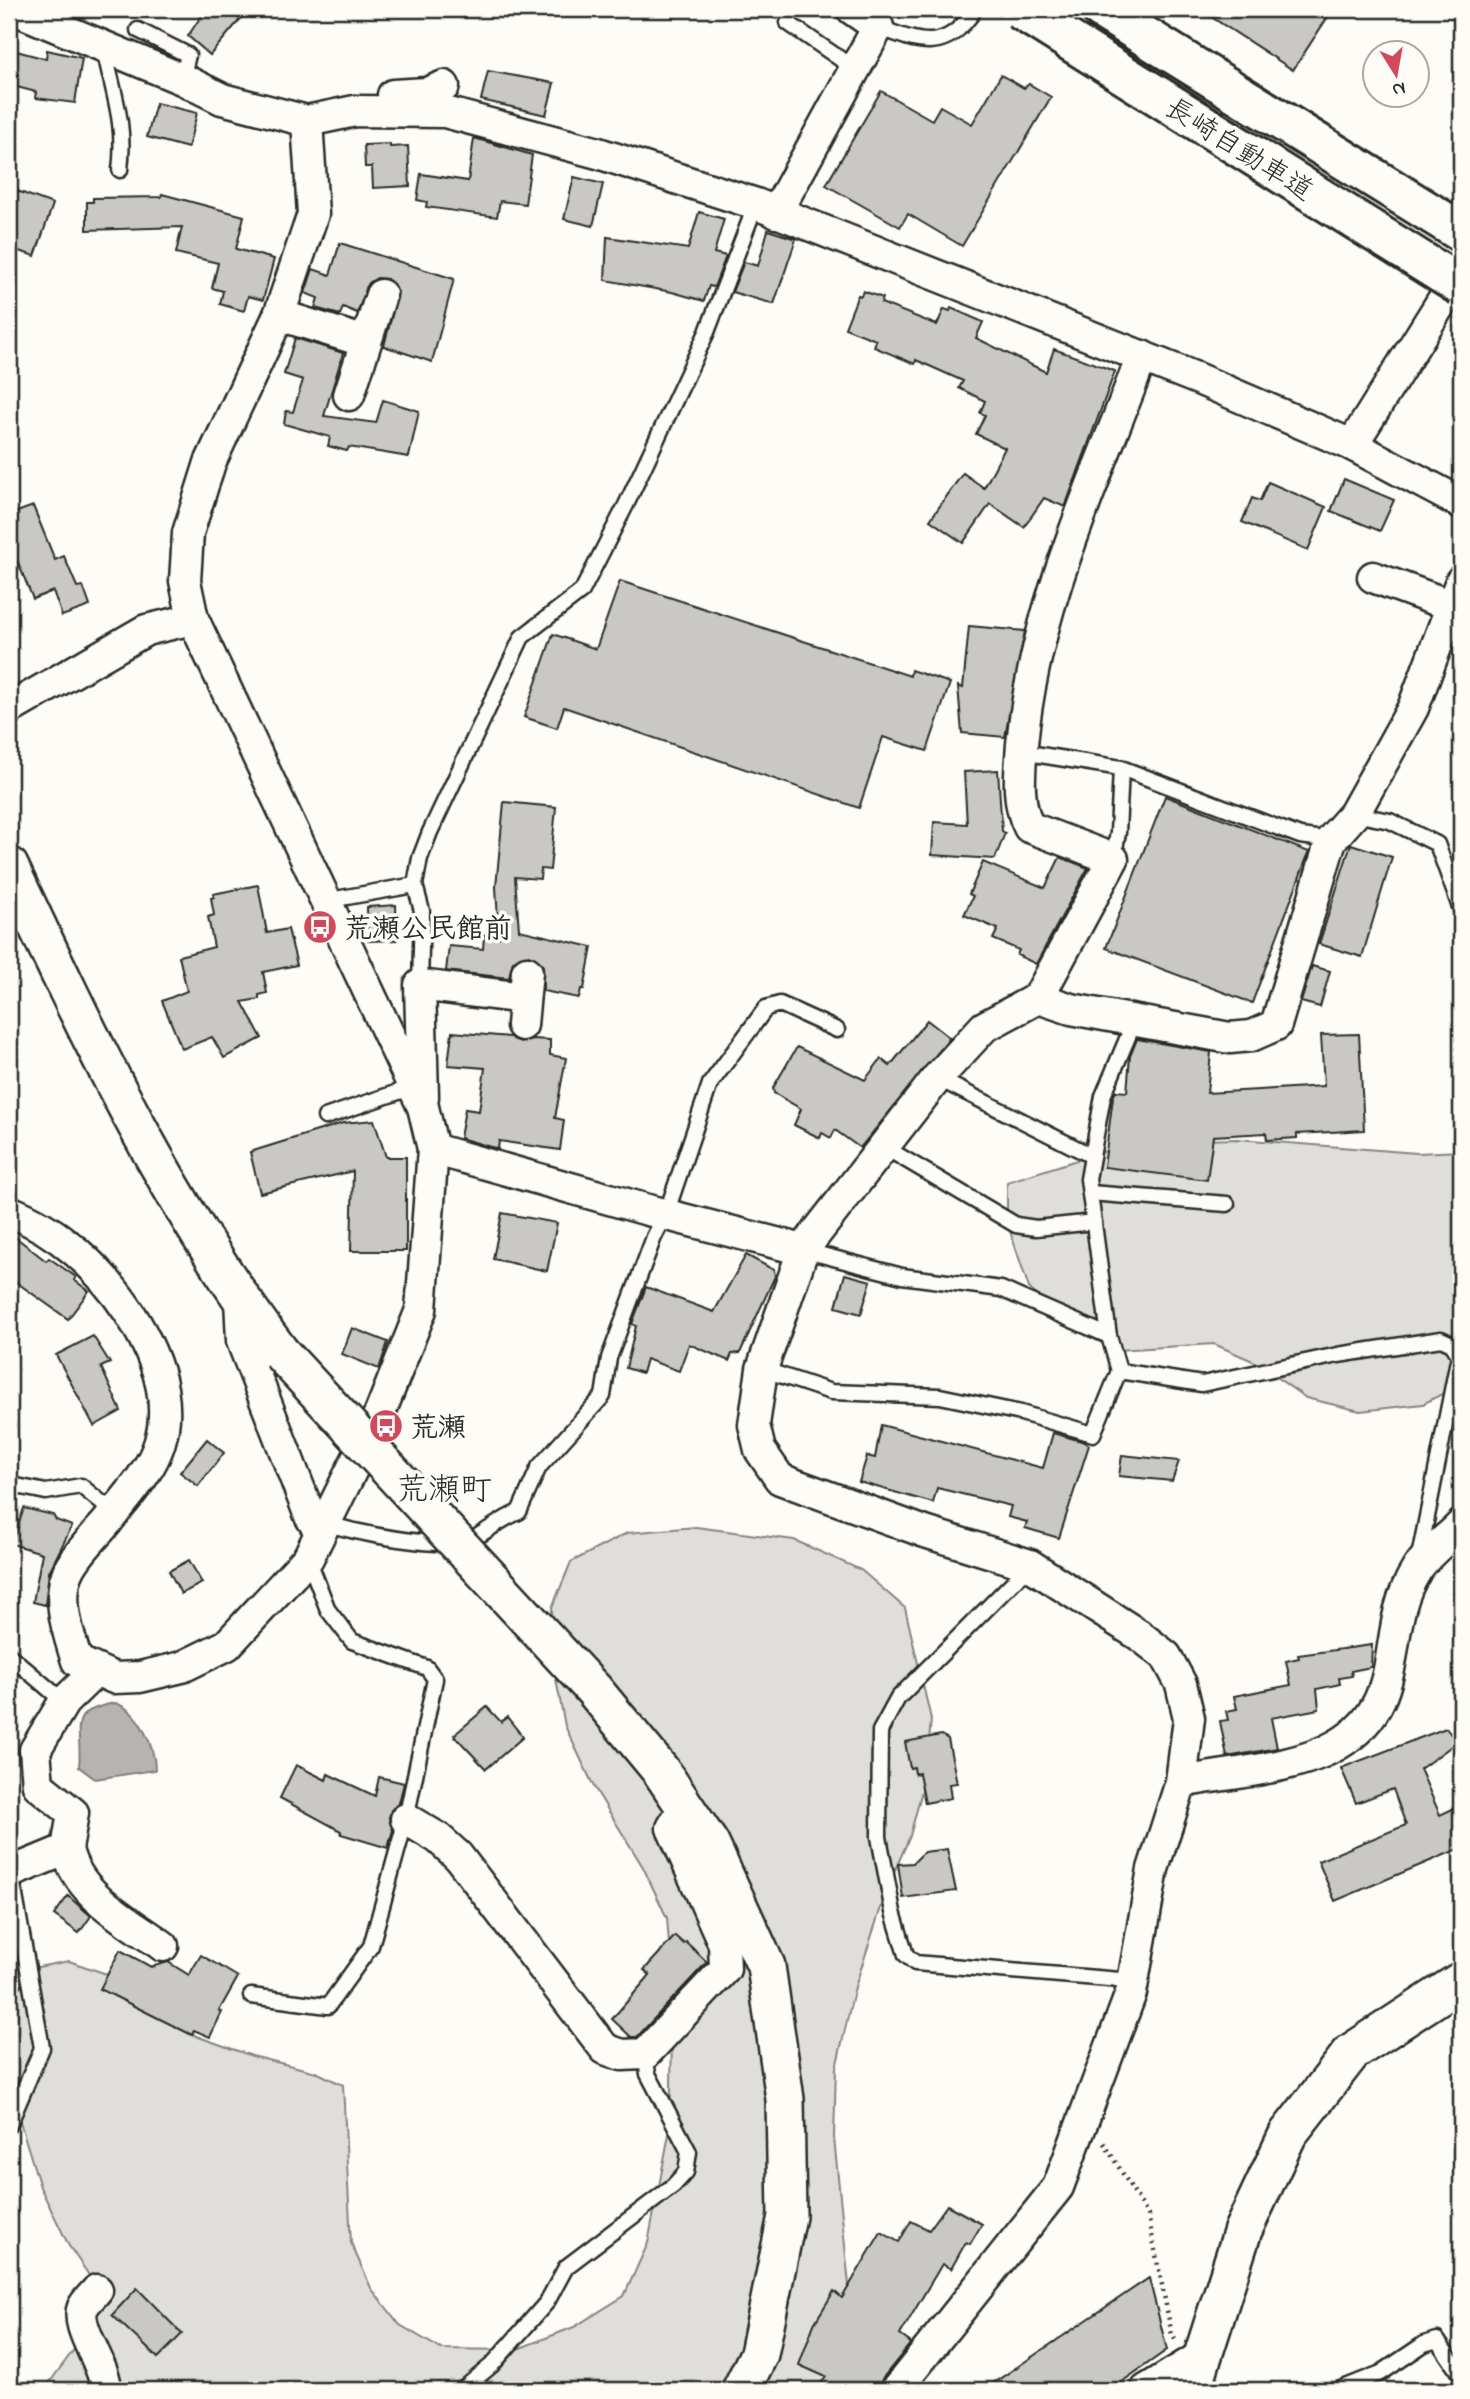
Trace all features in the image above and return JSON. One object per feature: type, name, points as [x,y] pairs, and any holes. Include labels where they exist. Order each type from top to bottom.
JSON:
[{"type":"highway","name":"長崎自動車道","points":[[1019,9],[1461,286]]},
{"type":"highway","name":"長崎自動車道","points":[[1101,9],[1461,232]]},
{"type":"street","points":[[14,9],[182,79],[222,99],[307,121],[355,111],[445,112],[598,153],[766,209],[868,246],[1142,356],[1352,445],[1461,503]]},
{"type":"street","points":[[766,209],[855,69],[878,27],[852,9]]},
{"type":"street","points":[[372,111],[376,95],[427,93],[443,86]]},
{"type":"street","points":[[9,1211],[56,1234],[114,1288],[138,1326],[165,1391],[164,1428],[148,1469],[69,1569],[63,1598],[68,1635],[77,1661],[114,1678],[140,1677],[182,1667],[227,1645],[308,1558],[321,1526],[380,1413],[421,1310],[433,1149],[418,1097],[193,620],[185,582],[188,533],[210,463],[279,315],[313,214],[307,121]]},
{"type":"street","points":[[1352,445],[1461,271]]},
{"type":"street","points":[[349,395],[381,295]]},
{"type":"street","points":[[279,315],[366,342]]},
{"type":"street","points":[[896,2390],[1058,2187],[1133,1981],[1153,1869],[1181,1782],[1189,1718],[1181,1684],[1166,1656],[1139,1634],[1030,1565],[925,1532],[780,1479],[760,1450],[754,1425],[762,1369],[803,1250],[886,1148],[937,1078],[984,1027],[1038,998],[1113,859],[1030,827],[1022,814],[1021,752],[1027,688],[1049,599],[1142,356]]},
{"type":"street","points":[[1038,998],[1072,1009],[1230,1038],[1251,1036],[1276,1025],[1331,840],[1354,814],[1413,708],[1456,593],[1373,578]]},
{"type":"street","points":[[9,709],[146,630],[193,620]]},
{"type":"street","points":[[9,866],[19,912],[117,1094],[194,1229],[240,1299],[280,1352],[594,1690],[661,1771],[710,1844],[766,1966],[785,2099],[787,2216],[759,2354],[741,2390]]},
{"type":"street","points":[[418,1097],[420,985],[524,998]]},
{"type":"street","points":[[433,1149],[803,1250]]},
{"type":"street","points":[[240,1299],[243,1341],[310,1516],[321,1526]]},
{"type":"street","points":[[1181,1782],[1296,1761],[1336,1746],[1359,1730],[1386,1691],[1398,1619],[1416,1570],[1461,1525]]},
{"type":"street","points":[[96,1671],[64,1702],[35,1750],[38,1785],[73,1813],[67,1849],[71,1869],[93,1895],[163,1946]]},
{"type":"street","points":[[406,1819],[438,1838],[458,1856],[605,2049],[622,2055],[645,2054],[724,1969],[724,1944],[672,1828],[685,1807]]},
{"type":"street","points":[[10,1873],[67,1849]]},
{"type":"street","points":[[1146,2390],[1195,2369],[1243,2230],[1288,2134],[1352,2052],[1461,1981]]},
{"type":"street","points":[[97,2290],[83,2307],[81,2316],[84,2329],[103,2367],[106,2390]]},
{"type":"lane","points":[[878,27],[919,43],[946,39],[964,25],[975,9]]},
{"type":"lane","points":[[788,23],[855,69]]},
{"type":"lane","points":[[138,30],[188,55],[182,79]]},
{"type":"lane","points":[[104,48],[123,130],[120,170]]},
{"type":"lane","points":[[420,985],[422,911],[415,886],[420,858],[430,832],[522,637],[582,591],[626,505],[766,209]]},
{"type":"lane","points":[[1021,752],[1121,768],[1300,836],[1331,840]]},
{"type":"lane","points":[[1113,859],[1118,833],[1121,768]]},
{"type":"lane","points":[[1354,814],[1390,821],[1437,844],[1461,910]]},
{"type":"lane","points":[[324,901],[415,886]]},
{"type":"lane","points":[[321,1526],[428,1543],[471,1541],[500,1519],[519,1512],[539,1467],[603,1396],[609,1358],[654,1237],[666,1214],[710,1084],[766,1008],[780,1004],[837,1030]]},
{"type":"lane","points":[[762,1369],[831,1392],[940,1396],[1021,1413],[1093,1434],[1119,1371],[1109,1336],[1088,1179],[1103,1096],[1135,1020]]},
{"type":"lane","points":[[937,1078],[1092,1156]]},
{"type":"lane","points":[[325,1117],[418,1097]]},
{"type":"lane","points":[[886,1148],[1016,1225],[1037,1228],[1094,1222]]},
{"type":"lane","points":[[1090,1193],[1227,1204]]},
{"type":"lane","points":[[803,1250],[902,1276],[1001,1289],[1109,1336]]},
{"type":"lane","points":[[1119,1371],[1202,1384],[1339,1355],[1441,1339],[1452,1344],[1459,1355],[1416,1570]]},
{"type":"lane","points":[[12,1485],[46,1492],[82,1486],[114,1513]]},
{"type":"lane","points":[[251,1996],[328,2006],[372,1946],[406,1819],[435,1679],[427,1668],[352,1641],[328,1610],[308,1558]]},
{"type":"lane","points":[[1030,1565],[898,1698],[880,1731],[879,1837],[893,1912],[905,1955],[915,1964],[1133,1981]]},
{"type":"lane","points":[[9,1655],[64,1702]]},
{"type":"lane","points":[[9,2124],[42,2048],[10,1873]]},
{"type":"lane","points":[[462,2390],[492,2365],[547,2302],[566,2267],[673,2186],[686,2172],[688,2152],[648,2074],[645,2054]]},
{"type":"lane","points":[[1338,2390],[1381,2373],[1424,2344],[1437,2340],[1460,2373]]},
{"type":"path","points":[[1091,2096],[1106,2151],[1148,2215],[1172,2335],[1195,2369]]},
{"type":"shaded area","points":[[1237,1139],[1417,1153],[1461,1151],[1461,1384],[1423,1404],[1360,1411],[1306,1398],[1255,1362],[1214,1344],[1116,1350],[1067,1326],[1029,1288],[1007,1222],[1007,1182],[1134,1142]]},
{"type":"shaded area","points":[[696,1527],[794,1540],[861,1570],[905,1608],[931,1719],[926,1775],[910,1836],[888,1886],[855,1987],[836,2068],[834,2138],[849,2285],[867,2390],[44,2390],[95,2321],[95,2284],[69,2246],[40,2187],[17,2112],[9,2067],[9,2003],[33,1968],[69,1961],[121,1979],[196,2036],[252,2056],[316,2072],[343,2085],[351,2243],[371,2288],[400,2325],[441,2349],[515,2350],[574,2327],[624,2296],[648,2243],[670,2129],[673,1996],[667,1918],[643,1867],[594,1787],[565,1726],[554,1669],[552,1608],[571,1562],[627,1533]]},
{"type":"shaded area","points":[[115,1703],[131,1713],[144,1730],[152,1751],[155,1770],[95,1779],[79,1767],[79,1723],[88,1711]]},
{"type":"building","points":[[206,9],[249,9],[210,55],[188,36]]},
{"type":"building","points":[[1199,9],[1333,9],[1293,70]]},
{"type":"building","points":[[9,49],[46,59],[47,50],[82,58],[75,103],[35,98],[36,92],[9,85]]},
{"type":"building","points":[[488,71],[554,83],[546,115],[481,100]]},
{"type":"building","points":[[1001,75],[1024,88],[1029,84],[1051,97],[962,246],[908,214],[900,227],[826,185],[881,91],[932,120],[940,106],[972,124]]},
{"type":"building","points":[[156,103],[197,113],[188,148],[147,137]]},
{"type":"building","points":[[474,138],[532,155],[525,204],[500,201],[497,217],[426,207],[427,202],[417,200],[421,174],[468,181]]},
{"type":"building","points":[[390,144],[390,147],[408,146],[410,186],[373,188],[372,167],[365,167],[364,145]]},
{"type":"building","points":[[574,177],[603,184],[593,226],[564,219]]},
{"type":"building","points":[[9,188],[53,204],[35,256],[9,248]]},
{"type":"building","points":[[162,194],[244,216],[236,249],[274,259],[263,300],[248,296],[244,311],[220,304],[223,291],[212,288],[218,263],[176,253],[182,227],[87,230],[87,202],[93,202],[93,198],[161,197]]},
{"type":"building","points":[[699,212],[724,219],[714,253],[726,256],[714,287],[709,286],[704,301],[672,292],[605,280],[607,237],[688,249]]},
{"type":"building","points":[[768,230],[796,239],[774,304],[732,292],[744,262],[758,266]]},
{"type":"building","points":[[340,243],[454,279],[432,362],[384,346],[398,292],[387,279],[377,278],[369,283],[357,313],[343,307],[340,315],[315,308],[318,298],[305,293],[313,269],[330,275]]},
{"type":"building","points":[[863,291],[883,298],[881,303],[937,325],[944,309],[950,311],[951,308],[983,322],[976,338],[1046,372],[1054,349],[1115,371],[1065,507],[1044,498],[1024,527],[990,504],[963,543],[930,520],[963,473],[984,488],[1005,448],[976,434],[985,415],[980,413],[985,401],[959,388],[963,381],[916,360],[915,364],[874,347],[876,340],[845,328],[858,295],[861,296]]},
{"type":"building","points":[[295,338],[343,353],[324,416],[376,423],[383,400],[419,411],[409,457],[349,447],[347,451],[328,446],[330,437],[284,424],[286,411],[293,412],[303,380],[284,374]]},
{"type":"building","points":[[1344,479],[1394,500],[1380,531],[1331,511]]},
{"type":"building","points":[[1268,482],[1326,507],[1308,550],[1242,522],[1252,498],[1260,501]]},
{"type":"building","points":[[33,506],[55,560],[64,556],[77,587],[83,586],[90,606],[62,616],[53,591],[33,599],[9,541],[9,515]]},
{"type":"building","points":[[620,581],[910,676],[911,670],[950,683],[927,751],[883,737],[859,808],[564,707],[557,728],[524,717],[553,634],[596,649]]},
{"type":"building","points":[[969,626],[1025,631],[1005,737],[962,733],[958,686],[963,688]]},
{"type":"building","points":[[998,770],[1002,831],[1005,833],[995,859],[932,855],[934,822],[967,824],[964,772]]},
{"type":"building","points":[[1165,796],[1309,852],[1252,1003],[1106,948]]},
{"type":"building","points":[[504,802],[556,807],[550,870],[541,869],[540,879],[515,877],[519,930],[592,947],[584,989],[581,989],[579,998],[543,991],[543,965],[529,955],[513,961],[509,978],[446,971],[449,946],[483,949],[484,935],[499,937],[496,887]]},
{"type":"building","points":[[1351,844],[1392,857],[1362,957],[1319,944]]},
{"type":"building","points":[[1060,857],[1088,868],[1036,964],[1017,955],[1019,950],[993,939],[998,929],[964,915],[973,896],[969,894],[983,862],[1045,888]]},
{"type":"building","points":[[258,885],[267,933],[288,929],[297,965],[263,972],[267,993],[259,995],[259,999],[242,1002],[262,1038],[224,1058],[212,1037],[182,1049],[162,1001],[187,991],[179,956],[214,947],[208,917],[214,915],[211,898],[214,897],[213,894]]},
{"type":"building","points":[[396,905],[397,940],[368,941],[367,907]]},
{"type":"building","points":[[1312,966],[1330,971],[1320,1007],[1301,1002]]},
{"type":"building","points":[[927,1020],[950,1038],[860,1148],[835,1130],[831,1138],[822,1133],[820,1138],[794,1125],[801,1109],[774,1093],[773,1088],[797,1047],[865,1080],[881,1059],[890,1066]]},
{"type":"building","points":[[452,1032],[510,1037],[521,1042],[532,1039],[550,1040],[550,1055],[566,1058],[555,1118],[564,1120],[560,1150],[499,1141],[498,1149],[460,1138],[465,1109],[479,1111],[485,1068],[448,1065]]},
{"type":"building","points":[[1359,1034],[1364,1130],[1297,1134],[1297,1138],[1267,1140],[1266,1133],[1213,1136],[1207,1180],[1104,1167],[1113,1097],[1116,1091],[1127,1092],[1130,1056],[1137,1039],[1211,1052],[1207,1093],[1324,1086],[1321,1035]]},
{"type":"building","points":[[374,1120],[386,1157],[406,1157],[406,1251],[351,1251],[353,1171],[260,1193],[250,1152],[343,1123]]},
{"type":"building","points":[[502,1213],[557,1223],[547,1271],[493,1259]]},
{"type":"building","points":[[9,1232],[46,1261],[49,1258],[76,1277],[74,1280],[89,1291],[68,1319],[9,1277]]},
{"type":"building","points":[[746,1255],[774,1270],[775,1276],[740,1353],[732,1354],[729,1361],[689,1344],[679,1371],[646,1359],[642,1373],[626,1368],[636,1326],[632,1324],[646,1287],[714,1312]]},
{"type":"building","points":[[845,1274],[871,1281],[861,1314],[836,1307]]},
{"type":"building","points":[[352,1328],[388,1342],[379,1369],[342,1354]]},
{"type":"building","points":[[93,1336],[110,1363],[101,1367],[121,1411],[94,1426],[56,1355]]},
{"type":"building","points":[[881,1425],[1043,1468],[1053,1433],[1085,1442],[1089,1445],[1059,1538],[1025,1528],[1027,1522],[1008,1517],[1011,1506],[937,1488],[933,1503],[859,1482],[867,1456],[875,1458]]},
{"type":"building","points":[[207,1439],[224,1453],[198,1486],[180,1472]]},
{"type":"building","points":[[1122,1455],[1179,1461],[1172,1481],[1119,1476]]},
{"type":"building","points":[[24,1508],[53,1515],[56,1520],[72,1526],[49,1572],[45,1605],[33,1602],[42,1553],[12,1544]]},
{"type":"building","points":[[189,1560],[202,1583],[181,1594],[169,1571]]},
{"type":"building","points":[[1372,1645],[1371,1667],[1351,1671],[1352,1676],[1339,1678],[1340,1684],[1317,1689],[1319,1709],[1271,1718],[1277,1748],[1227,1757],[1220,1721],[1228,1720],[1226,1711],[1237,1709],[1234,1696],[1291,1685],[1286,1661],[1299,1658],[1298,1655]]},
{"type":"building","points":[[487,1707],[501,1722],[507,1717],[523,1737],[486,1769],[454,1735]]},
{"type":"building","points":[[1446,1728],[1457,1742],[1420,1769],[1440,1815],[1461,1805],[1461,1848],[1335,1901],[1318,1861],[1406,1825],[1393,1789],[1356,1803],[1341,1768]]},
{"type":"building","points":[[941,1735],[948,1739],[957,1783],[949,1784],[951,1798],[925,1803],[919,1773],[915,1774],[914,1767],[910,1768],[905,1742]]},
{"type":"building","points":[[296,1765],[326,1780],[328,1774],[375,1796],[379,1777],[404,1783],[399,1803],[391,1810],[389,1818],[393,1830],[388,1848],[341,1834],[341,1831],[280,1798]]},
{"type":"building","points":[[947,1849],[956,1891],[903,1898],[898,1864],[913,1863],[924,1852]]},
{"type":"building","points":[[68,1896],[91,1916],[79,1933],[54,1915]]},
{"type":"building","points":[[675,1936],[684,1944],[686,1942],[707,1962],[637,2037],[631,2037],[612,2019],[650,1975],[644,1970]]},
{"type":"building","points":[[120,1950],[151,1967],[168,1962],[189,1975],[201,1955],[238,1977],[219,2011],[222,2012],[210,2037],[194,2030],[192,2035],[100,1989]]},
{"type":"building","points":[[947,2205],[982,2224],[970,2244],[966,2242],[951,2269],[942,2264],[900,2335],[911,2343],[882,2379],[879,2390],[816,2390],[826,2377],[799,2365],[814,2324],[834,2291],[842,2298],[881,2232],[899,2242],[911,2221],[929,2230]]},
{"type":"building","points":[[1149,2278],[1167,2350],[1110,2390],[983,2390]]},
{"type":"building","points":[[137,2288],[182,2334],[158,2358],[112,2315]]},
{"type":"place","name":"荒瀬公民館前","points":[[320,927]]},
{"type":"place","name":"荒瀬","points":[[386,1426]]},
{"type":"district","name":"荒瀬町","points":[[444,1488]]}]
